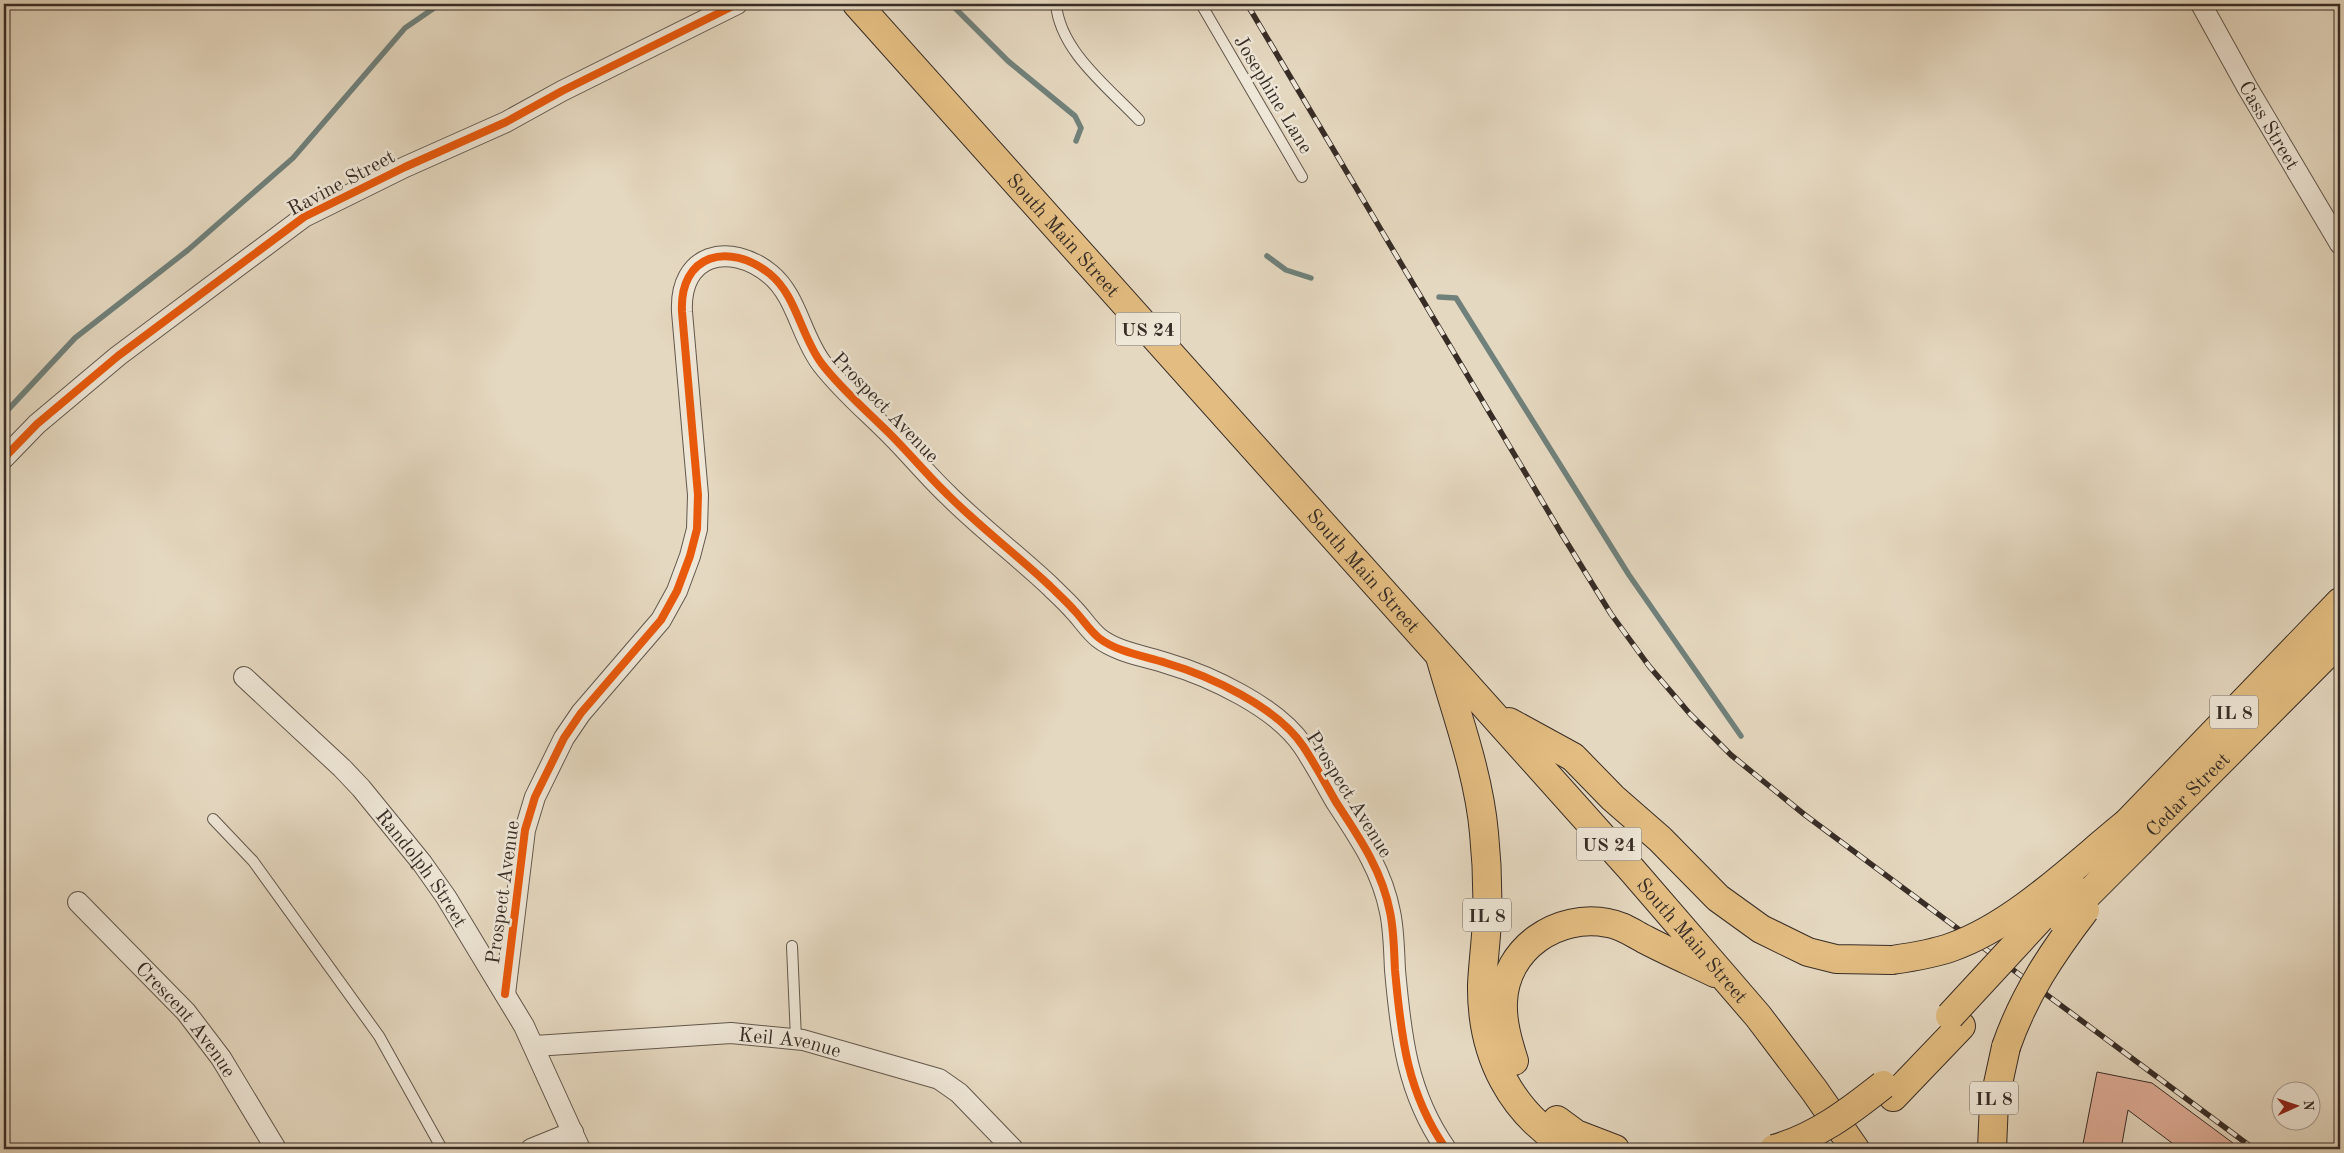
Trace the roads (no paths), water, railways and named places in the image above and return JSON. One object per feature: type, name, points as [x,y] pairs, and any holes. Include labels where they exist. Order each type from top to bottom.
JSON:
[{"type":"main road","name":"South Main Street","points":[[856,4],[1439,654],[1724,977],[1758,1016],[1814,1090],[1855,1149]]},
{"type":"main road","name":"Cedar Street","points":[[2134,832],[2340,602]]},
{"type":"main road","name":"Cedar Street","points":[[2134,832],[2340,641]]},
{"type":"main road","name":"IL 8","points":[[1439,654],[1469,760],[1484,831],[1488,883],[1482,986],[1486,1030],[1499,1071],[1516,1102],[1546,1134],[1572,1149]]},
{"type":"main road","points":[[1491,713],[1572,757],[1613,798],[1660,839],[1718,898],[1761,929],[1780,941],[1808,952],[1836,959],[1892,960],[1933,954],[1955,946],[1987,931],[2134,832]]},
{"type":"main road","name":"IL 8","points":[[1818,1149],[1862,1122],[1888,1091],[1956,1021],[2028,934],[2134,832]]},
{"type":"main road","name":"IL 8","points":[[1992,1149],[1994,1102],[2006,1047],[2030,989],[2042,969],[2089,905],[2134,832]]},
{"type":"main road","name":"IL 8","points":[[1615,1149],[1576,1134],[1563,1125],[1540,1104],[1522,1078],[1508,1043],[1503,1003],[1508,978],[1515,962],[1531,942],[1564,924],[1597,922],[1621,927],[1724,977]]},
{"type":"main road","name":"IL 8","points":[[1774,1149],[1815,1132],[1888,1091]]},
{"type":"street","name":"Ravine Street","points":[[4,458],[38,424],[118,356],[304,217],[405,167],[506,122],[562,91],[737,4]]},
{"type":"street","name":"Cass Street","points":[[2201,4],[2247,87],[2340,244]]},
{"type":"street","name":"Prospect Avenue","points":[[505,994],[525,830],[534,797],[564,738],[581,713],[661,620],[677,591],[690,556],[696,529],[698,495],[682,312],[682,291],[692,273],[705,260],[719,256],[737,257],[760,268],[778,283],[792,306],[820,362],[840,386],[903,447],[941,489],[1074,609],[1099,638],[1122,649],[1173,665],[1259,705],[1294,734],[1379,871],[1391,913],[1403,1047],[1416,1093],[1446,1149]]},
{"type":"street","name":"Randolph Street","points":[[244,677],[342,768],[401,837],[446,897],[535,1046],[576,1141]]},
{"type":"street","name":"Crescent Avenue","points":[[78,902],[145,968],[186,1012],[221,1058],[276,1149]]},
{"type":"street","name":"Keil Avenue","points":[[535,1046],[731,1034],[796,1039],[833,1047],[939,1079],[960,1093],[1013,1149]]},
{"type":"street","points":[[531,1149],[576,1141]]},
{"type":"lane","points":[[1056,4],[1057,17],[1076,54],[1139,120]]},
{"type":"lane","name":"Josephine Lane","points":[[1200,4],[1302,176]]},
{"type":"lane","points":[[213,819],[253,861],[379,1036],[442,1149]]},
{"type":"lane","points":[[792,946],[796,1039]]},
{"type":"waterway","points":[[4,414],[75,338],[188,250],[293,158],[405,28],[440,4]]},
{"type":"waterway","points":[[951,4],[1008,61],[1075,116],[1081,128],[1076,141]]},
{"type":"waterway","points":[[1267,256],[1286,270],[1311,278]]},
{"type":"waterway","points":[[1439,297],[1456,298],[1629,575],[1741,736]]},
{"type":"railway","points":[[1247,4],[1611,614],[1649,666],[1690,714],[1731,755],[1805,815],[2254,1149]]}]
